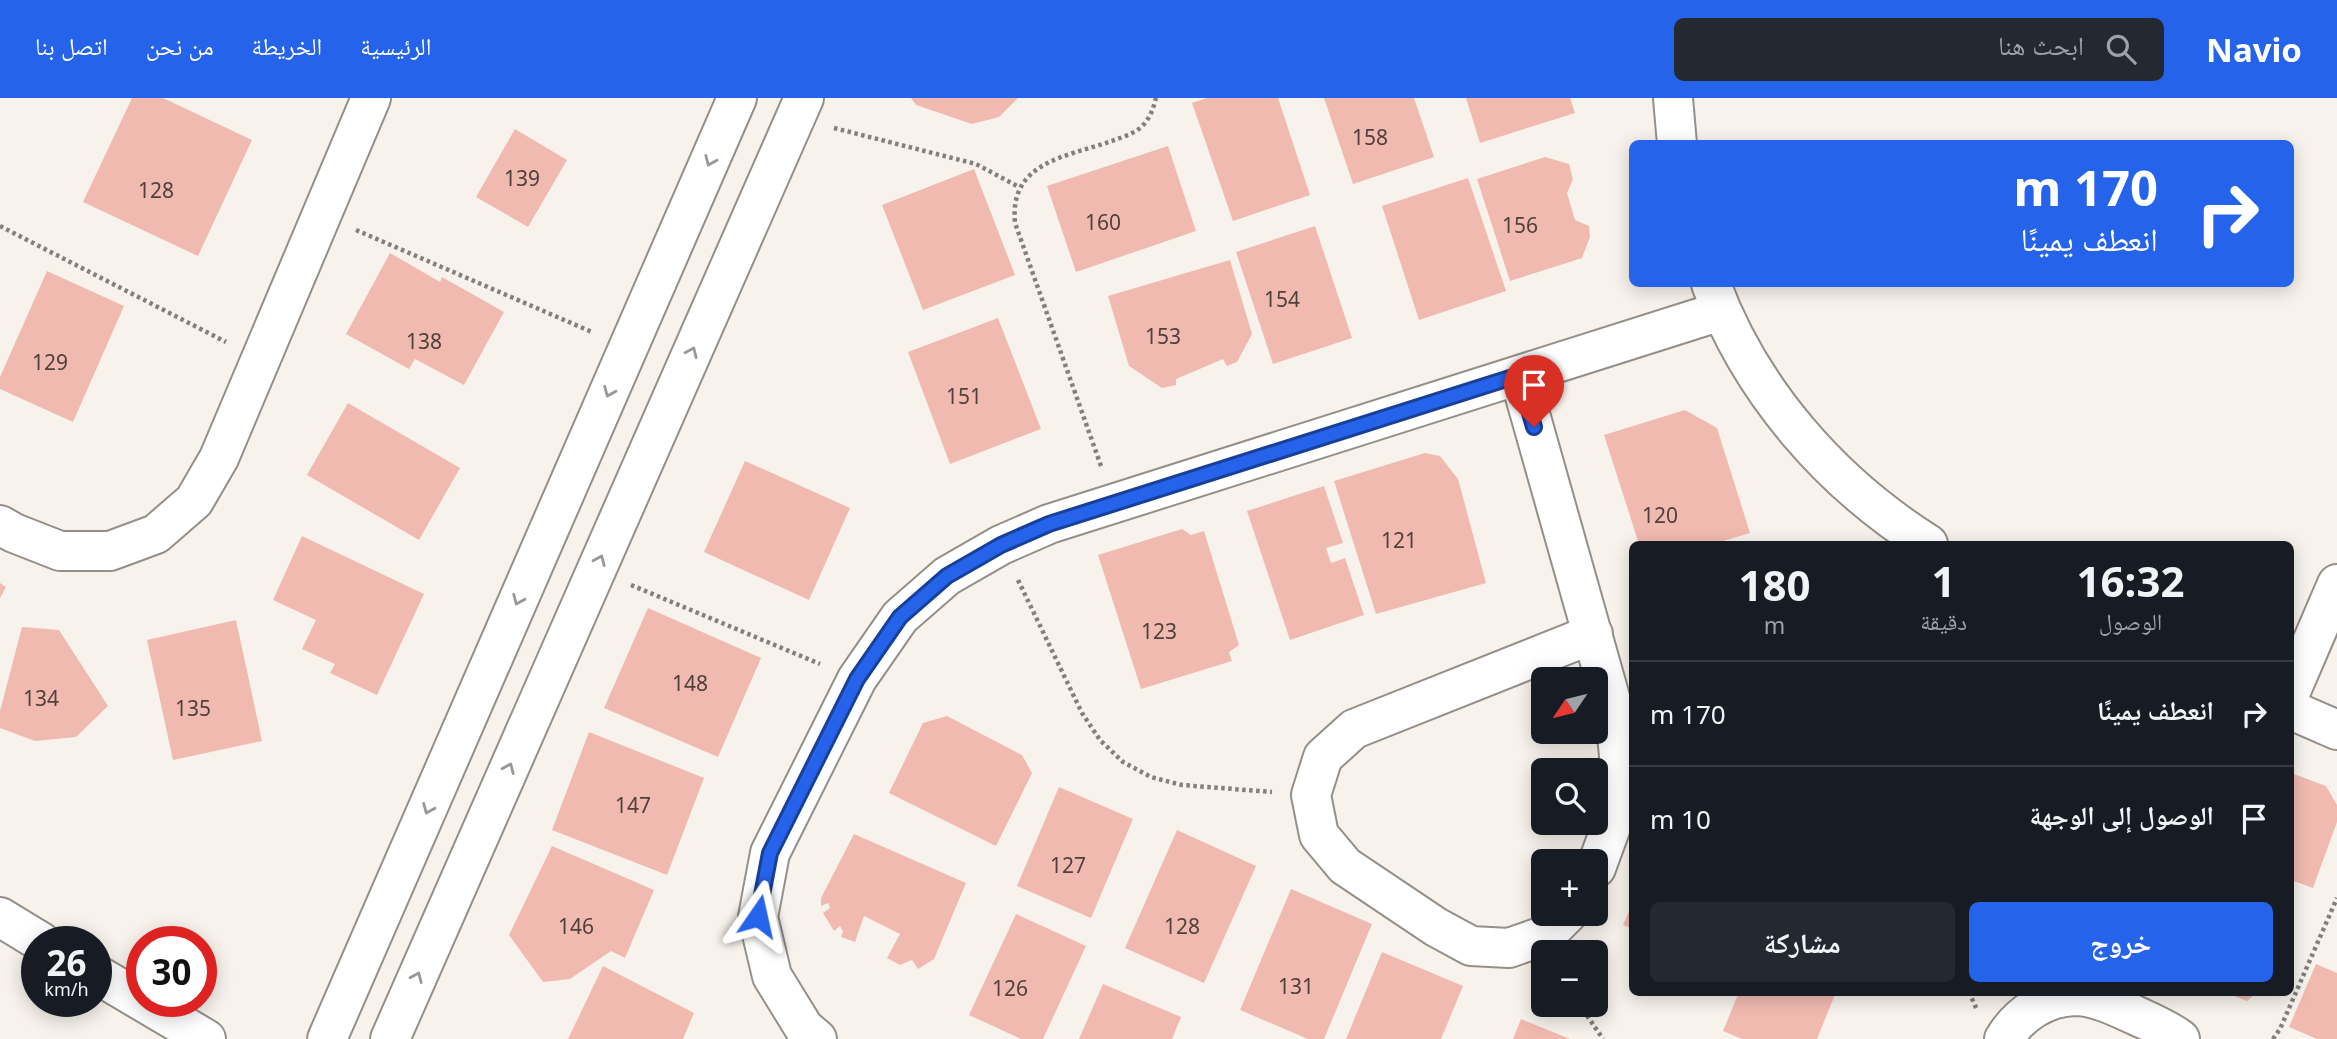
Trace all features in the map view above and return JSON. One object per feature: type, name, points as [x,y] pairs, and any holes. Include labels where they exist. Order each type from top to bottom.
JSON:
[{"type":"street","points":[[0,524],[13,533],[60,551],[110,551],[156,534],[194,501],[219,458],[371,98]]},
{"type":"street","points":[[327,1039],[737,98]]},
{"type":"street","points":[[1673,98],[1677,140]]},
{"type":"street","points":[[390,1039],[800,108]]},
{"type":"street","points":[[817,1039],[804,1028],[772,976],[758,916],[770,853],[857,679],[900,617],[947,576],[1001,545],[1049,524],[1519,375],[1716,297],[1764,390],[1822,460],[1889,520],[1923,541]]},
{"type":"street","points":[[1519,375],[1615,715],[1620,766],[1615,816],[1603,849]]},
{"type":"street","points":[[2294,684],[2337,584]]},
{"type":"street","points":[[1555,926],[1546,935],[1509,948],[1471,946],[1436,927],[1345,866],[1319,835],[1311,795],[1323,757],[1354,729],[1592,634]]},
{"type":"street","points":[[2294,711],[2337,730]]},
{"type":"street","points":[[0,917],[21,930]]},
{"type":"street","points":[[112,983],[206,1039]]},
{"type":"street","points":[[2004,1039],[2014,1022],[2042,1003],[2076,996],[2109,1004],[2169,1030],[2180,1039]]},
{"type":"path","points":[[1114,504],[1015,223],[1013,205],[1019,187],[1031,172],[1140,128],[1151,115],[1156,98]]},
{"type":"path","points":[[800,108],[976,164],[1019,187]]},
{"type":"path","points":[[322,215],[628,347]]},
{"type":"path","points":[[0,226],[260,360]]},
{"type":"path","points":[[1001,545],[1082,713],[1100,740],[1123,762],[1151,777],[1182,785],[1311,795]]},
{"type":"path","points":[[596,570],[857,679]]},
{"type":"path","points":[[2273,1039],[2280,1029],[2337,898]]},
{"type":"path","points":[[1588,1017],[1603,1039]]},
{"type":"building","points":[[132,98],[163,98],[252,140],[198,256],[83,202]]},
{"type":"building","points":[[911,98],[1018,98],[999,117],[972,124],[916,105]]},
{"type":"building","points":[[1207,98],[1278,98],[1310,195],[1233,221],[1192,103]]},
{"type":"building","points":[[1324,98],[1414,98],[1434,157],[1353,184]]},
{"type":"building","points":[[1466,98],[1570,98],[1575,113],[1480,143]]},
{"type":"building","points":[[515,129],[567,160],[528,227],[476,197]]},
{"type":"building","points":[[1168,146],[1196,231],[1076,272],[1047,186]]},
{"type":"building","points":[[1545,157],[1569,164],[1573,179],[1567,193],[1575,220],[1589,226],[1590,237],[1582,258],[1510,281],[1477,179]]},
{"type":"building","points":[[974,169],[1015,275],[923,310],[882,205]]},
{"type":"building","points":[[1468,178],[1506,291],[1419,320],[1382,206]]},
{"type":"building","points":[[1315,226],[1352,338],[1273,364],[1236,252]]},
{"type":"building","points":[[390,253],[440,282],[442,277],[504,312],[464,385],[415,359],[409,369],[346,334]]},
{"type":"building","points":[[1230,260],[1252,334],[1237,362],[1227,366],[1223,359],[1176,379],[1176,385],[1162,388],[1129,366],[1108,296]]},
{"type":"building","points":[[47,271],[124,306],[73,422],[0,389],[0,377]]},
{"type":"building","points":[[998,318],[1041,429],[950,464],[908,352]]},
{"type":"building","points":[[348,403],[460,468],[419,540],[307,475]]},
{"type":"building","points":[[1685,410],[1717,428],[1750,533],[1723,541],[1638,541],[1604,435]]},
{"type":"building","points":[[1425,453],[1440,456],[1458,479],[1486,583],[1376,614],[1334,481]]},
{"type":"building","points":[[745,461],[850,508],[809,600],[704,552]]},
{"type":"building","points":[[1324,486],[1343,543],[1326,548],[1331,563],[1345,558],[1364,615],[1290,640],[1247,511]]},
{"type":"building","points":[[1182,529],[1191,535],[1204,531],[1239,645],[1229,652],[1232,661],[1141,689],[1098,555]]},
{"type":"building","points":[[302,536],[424,594],[377,695],[330,673],[335,664],[302,649],[316,620],[273,600]]},
{"type":"building","points":[[0,583],[6,587],[0,598]]},
{"type":"building","points":[[648,608],[761,658],[718,757],[604,708]]},
{"type":"building","points":[[236,620],[262,741],[173,760],[147,640]]},
{"type":"building","points":[[22,627],[59,630],[108,706],[76,737],[35,741],[0,728],[0,711]]},
{"type":"building","points":[[947,716],[1022,755],[1032,773],[996,846],[889,793],[923,723]]},
{"type":"building","points":[[589,732],[704,778],[667,875],[552,830]]},
{"type":"building","points":[[2294,774],[2326,786],[2337,805],[2337,822],[2313,888],[2294,881]]},
{"type":"building","points":[[1059,787],[1133,819],[1091,918],[1017,886]]},
{"type":"building","points":[[1177,830],[1256,866],[1204,983],[1125,948]]},
{"type":"building","points":[[854,834],[966,883],[934,959],[918,969],[912,960],[900,965],[887,958],[900,934],[864,916],[855,942],[841,937],[843,931],[840,926],[834,931],[823,913],[830,908],[828,903],[821,906],[821,898]]},
{"type":"building","points":[[552,846],[654,890],[625,958],[611,951],[570,979],[543,982],[509,935]]},
{"type":"building","points":[[1291,889],[1372,924],[1324,1039],[1308,1039],[1240,1010]]},
{"type":"building","points":[[1629,911],[1629,927],[1623,925]]},
{"type":"building","points":[[1016,914],[1086,946],[1043,1039],[1021,1039],[969,1015]]},
{"type":"building","points":[[1382,952],[1463,986],[1441,1039],[1346,1039]]},
{"type":"building","points":[[2316,964],[2337,973],[2337,1039],[2317,1039],[2289,1027]]},
{"type":"building","points":[[603,966],[694,1013],[683,1039],[568,1039]]},
{"type":"building","points":[[1103,984],[1181,1017],[1172,1039],[1079,1039]]},
{"type":"building","points":[[1737,996],[1834,996],[1817,1039],[1742,1039],[1723,1031]]},
{"type":"building","points":[[2234,996],[2253,996],[2247,1001]]},
{"type":"building","points":[[1521,1019],[1570,1039],[1513,1039]]},
{"type":"route","points":[[758,916],[770,853],[857,679],[900,617],[947,576],[1001,545],[1049,524],[1519,375],[1534,427]]}]
